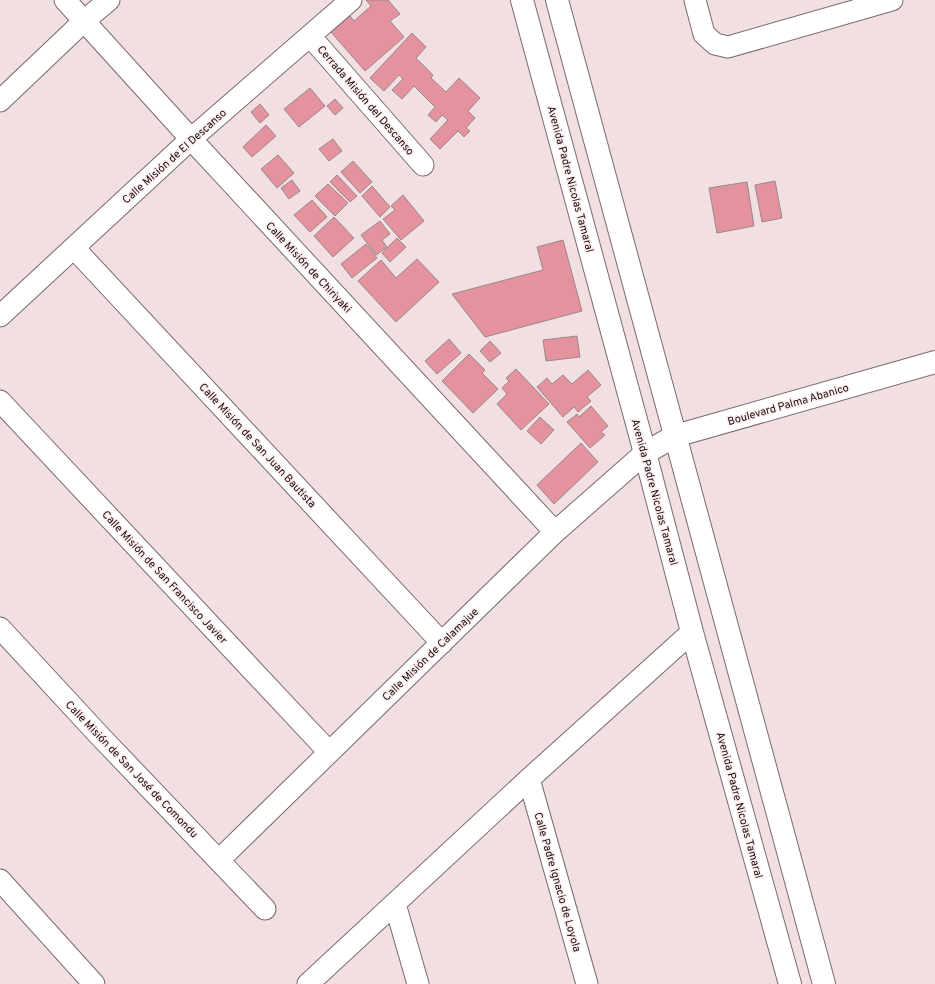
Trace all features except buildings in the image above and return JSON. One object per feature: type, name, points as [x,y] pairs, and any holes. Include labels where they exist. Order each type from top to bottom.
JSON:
[{"type":"street","name":"Calle Misión de Chiriyaki","points":[[65,0],[191,139],[555,532]]},
{"type":"street","points":[[0,101],[84,21],[109,0]]},
{"type":"street","name":"Calle Misión de El Descanso","points":[[0,316],[191,139],[351,0]]},
{"type":"street","name":"Avenida Padre Nicolas Tamaral","points":[[522,0],[692,632],[790,984]]},
{"type":"street","points":[[557,0],[824,984]]},
{"type":"street","points":[[695,0],[704,34],[715,44],[728,47],[892,0]]},
{"type":"street","name":"Cerrada Misión del Descanso","points":[[310,36],[423,165]]},
{"type":"street","name":"Calle Misión de San Juan Bautista","points":[[74,248],[442,643]]},
{"type":"street","name":"Boulevard Palma Abanico","points":[[645,453],[675,436],[935,362]]},
{"type":"street","name":"Calle Misión de San Francisco Javier","points":[[0,401],[329,752]]},
{"type":"street","name":"Calle Misión de Calamajue","points":[[219,860],[555,532],[645,453]]},
{"type":"street","name":"Calle Misión de San José de Comondu","points":[[0,628],[98,734],[265,909]]},
{"type":"street","points":[[308,984],[529,779],[692,632]]},
{"type":"street","name":"Calle Padre Ignacio de Loyola","points":[[529,779],[587,984]]},
{"type":"street","points":[[0,880],[94,984]]},
{"type":"street","points":[[395,904],[418,984]]}]
